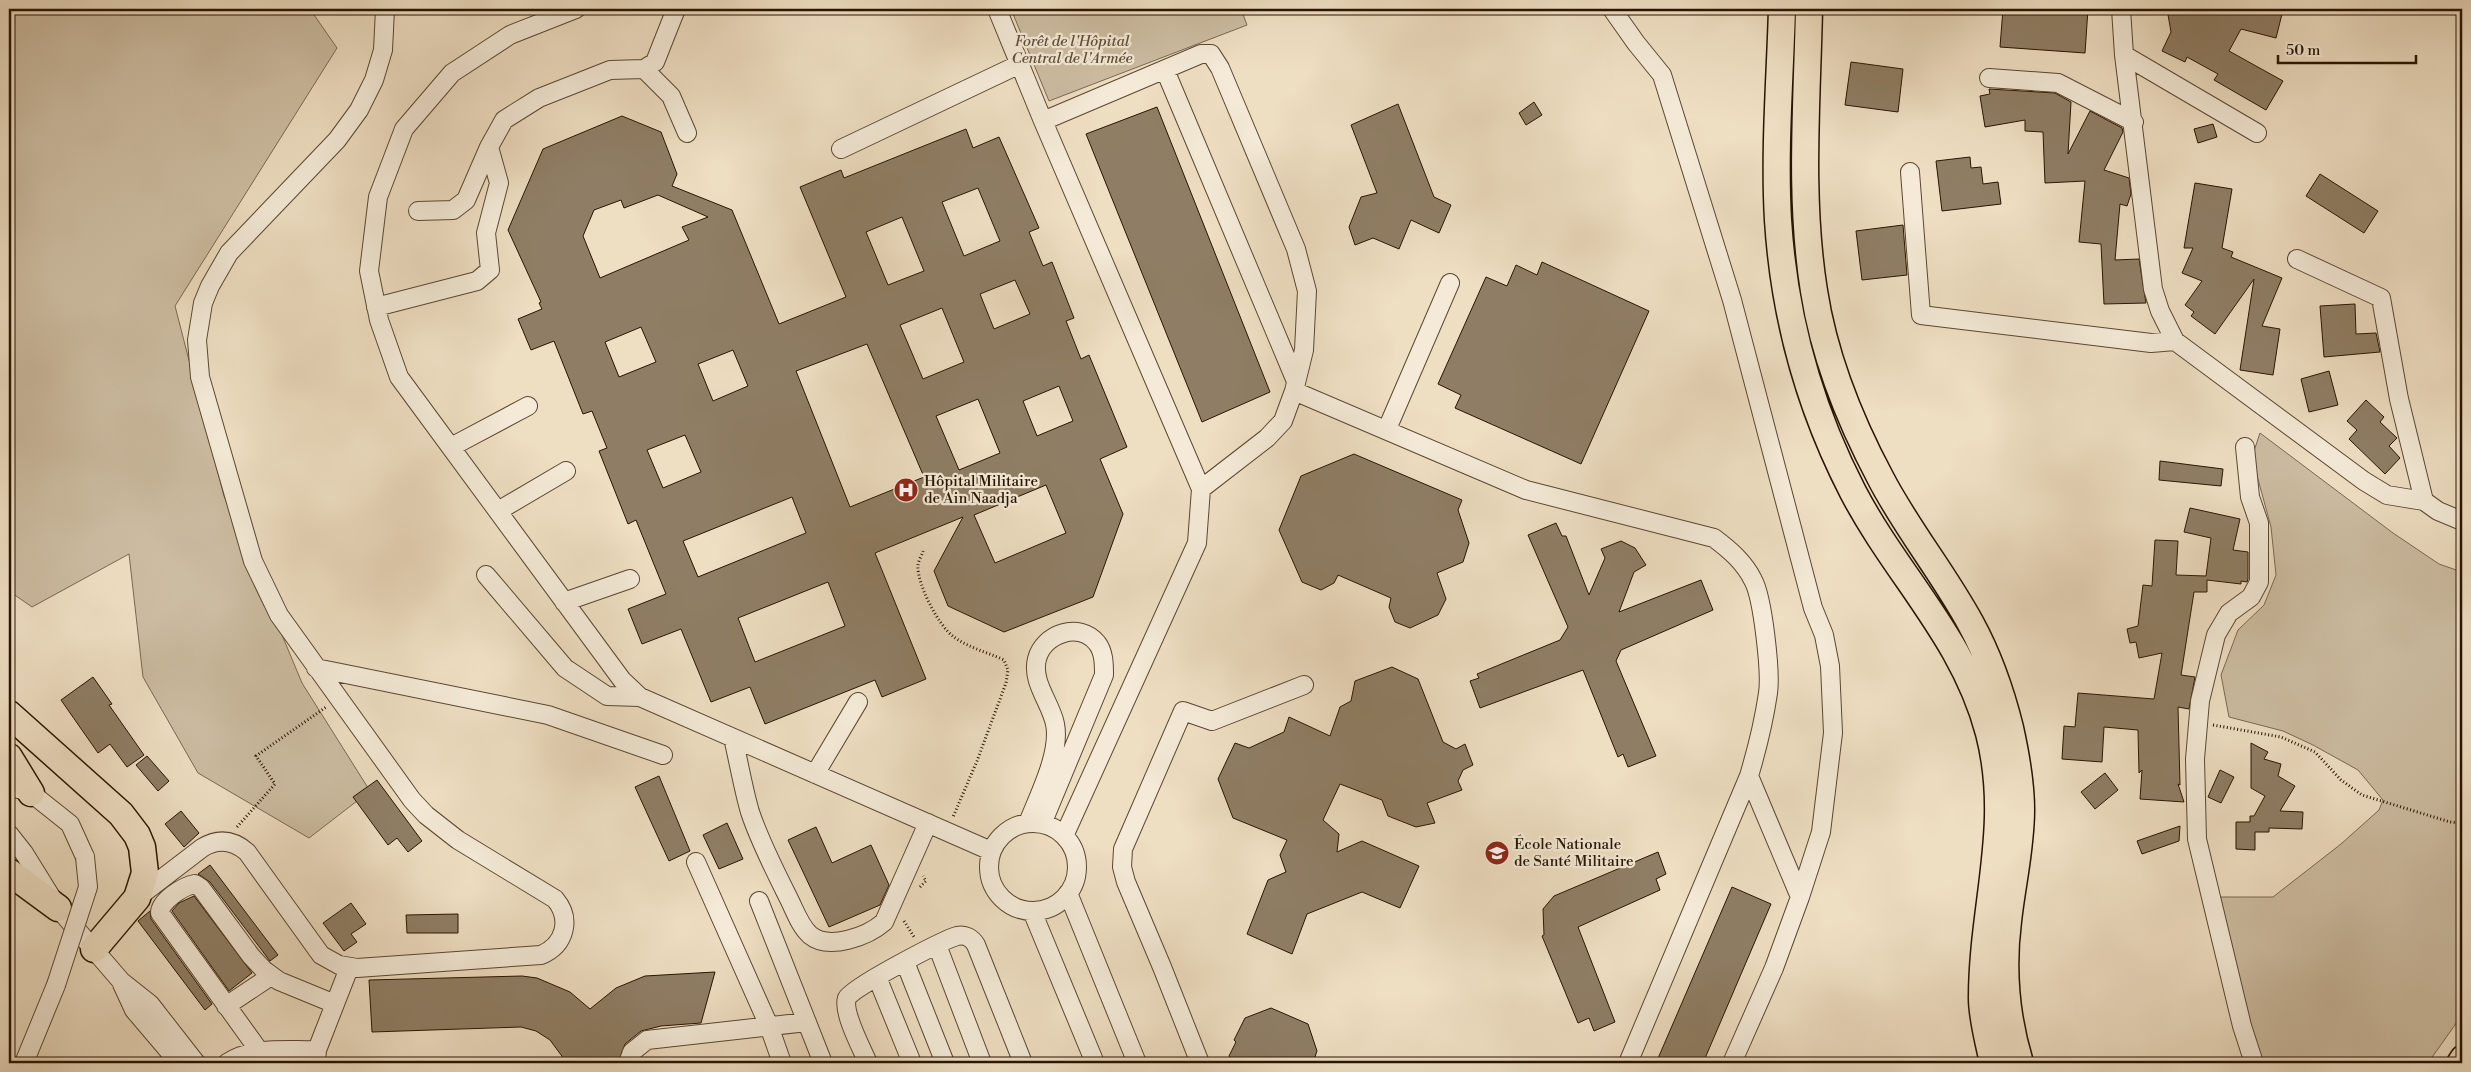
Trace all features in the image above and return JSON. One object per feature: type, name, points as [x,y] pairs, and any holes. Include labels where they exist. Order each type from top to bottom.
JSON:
[{"type":"highway","points":[[1782,9],[1778,217],[1787,299],[1806,378],[1822,425],[1853,492],[1872,527],[1948,636],[1960,659],[1981,706],[1994,753],[1998,778],[1999,829],[1996,867],[1987,911],[1982,1000],[1993,1063]]},
{"type":"highway","points":[[1809,9],[1806,216],[1814,294],[1822,332],[1848,406],[1880,478],[1919,545],[1966,616],[1984,649],[2003,702],[2014,748],[2020,787],[2021,812],[2020,835],[2007,922],[2005,977],[2012,1031],[2020,1063]]},
{"type":"highway","points":[[9,714],[130,824],[142,847],[144,860],[143,879],[137,898],[94,949]]},
{"type":"highway","points":[[9,757],[20,790]]},
{"type":"highway","points":[[9,872],[58,908]]},
{"type":"main road","points":[[2458,1063],[2462,1057]]},
{"type":"street","points":[[137,898],[202,848],[209,844],[225,841],[233,843],[247,852],[321,954],[339,965],[349,968],[541,955],[548,952],[559,942],[565,927],[565,920],[560,905],[549,894],[458,840],[426,815],[412,800],[279,615],[253,561],[200,377],[198,331],[203,303],[210,286],[229,253],[337,140],[359,110],[374,80],[383,50],[385,9]]},
{"type":"street","points":[[576,9],[510,35],[452,73],[404,129],[378,197],[369,271],[376,307],[399,377],[622,680],[640,697],[991,851]]},
{"type":"street","points":[[418,211],[453,210],[466,200],[489,147],[504,120],[540,98],[610,70],[644,69],[655,62],[676,9]]},
{"type":"street","points":[[998,9],[1043,120],[1200,489],[1197,543],[1064,836]]},
{"type":"street","points":[[1612,9],[1636,44],[1662,75],[1732,300],[1814,608],[1824,635],[1830,666],[1833,733],[1821,832],[1800,898],[1774,968],[1732,1063]]},
{"type":"street","points":[[2122,9],[2124,55],[2134,122],[2153,289],[2160,311],[2175,341],[2364,481],[2387,495],[2424,502],[2438,511],[2462,521]]},
{"type":"street","points":[[1043,120],[1201,54],[1211,54],[1224,78],[1296,249],[1307,291],[1304,350],[1283,421],[1272,432],[1200,489]]},
{"type":"street","points":[[2124,55],[2257,133]]},
{"type":"street","points":[[841,149],[1020,64]]},
{"type":"street","points":[[644,69],[671,96],[687,133]]},
{"type":"street","points":[[1165,70],[1295,385],[1387,429],[1526,490],[1714,538],[1735,554],[1754,580],[1763,616],[1768,691],[1757,748],[1749,776],[1628,1063]]},
{"type":"street","points":[[1989,78],[2058,83],[2134,122]]},
{"type":"street","points":[[376,307],[477,281],[490,270],[486,233],[499,183],[489,147]]},
{"type":"street","points":[[1910,172],[1921,316],[2151,343],[2175,341]]},
{"type":"street","points":[[2297,259],[2381,298],[2399,399],[2424,502]]},
{"type":"street","points":[[1387,429],[1450,283]]},
{"type":"street","points":[[451,447],[528,406]]},
{"type":"street","points":[[2245,447],[2250,497],[2259,523],[2260,582],[2252,597],[2229,613],[2216,635],[2207,668],[2198,723],[2195,759],[2197,839],[2242,1026],[2254,1063]]},
{"type":"street","points":[[498,511],[566,471]]},
{"type":"street","points":[[486,575],[565,668],[607,696],[640,697]]},
{"type":"street","points":[[564,602],[630,579]]},
{"type":"street","points":[[1072,631],[1086,634],[1097,643],[1104,659],[1104,675],[1085,721],[1035,823],[1054,745],[1056,725],[1036,675],[1036,660],[1043,645],[1054,636],[1072,631]]},
{"type":"street","points":[[316,668],[548,715],[663,755]]},
{"type":"street","points":[[1200,1063],[1126,882],[1122,867],[1123,849],[1183,711],[1212,721],[1304,685]]},
{"type":"street","points":[[815,774],[858,702]]},
{"type":"street","points":[[1056,725],[1074,727],[1085,721]]},
{"type":"street","points":[[733,738],[750,813],[780,882],[803,926],[811,936],[828,942],[848,940],[877,928],[884,922],[928,823]]},
{"type":"street","points":[[1749,776],[1800,898]]},
{"type":"street","points":[[20,790],[70,824],[85,857],[88,887],[56,985],[24,1063]]},
{"type":"street","points":[[1035,823],[1052,827],[1064,836],[1075,853],[1077,869],[1068,893],[1056,904],[1032,911],[1016,908],[1003,899],[995,890],[990,876],[991,851],[1001,836],[1012,828],[1035,823]]},
{"type":"street","points":[[9,834],[24,853],[58,908],[121,981],[150,1004],[196,1063]]},
{"type":"street","points":[[696,862],[769,1026],[782,1063]]},
{"type":"street","points":[[260,1052],[160,913],[163,904],[187,886],[194,884],[201,888],[251,956],[271,976],[335,1004]]},
{"type":"street","points":[[1068,893],[1137,1063]]},
{"type":"street","points":[[759,901],[823,1063]]},
{"type":"street","points":[[1032,911],[1095,1063]]},
{"type":"street","points":[[868,1063],[848,1015],[846,1004],[853,992],[931,948],[957,936],[966,936],[973,942],[1023,1063]]},
{"type":"street","points":[[931,948],[982,1063]]},
{"type":"street","points":[[905,962],[945,1063]]},
{"type":"street","points":[[227,1063],[245,1054],[260,1052],[317,1057],[349,968]]},
{"type":"street","points":[[226,1006],[271,976]]},
{"type":"street","points":[[877,977],[912,1063]]},
{"type":"street","points":[[121,981],[134,1010],[179,1063]]},
{"type":"street","points":[[628,1063],[632,1052],[647,1040],[807,1022]]},
{"type":"path","points":[[923,551],[918,566],[921,583],[937,619],[952,637],[974,649],[1004,660],[1008,670],[1006,683],[977,761],[946,832]]},
{"type":"path","points":[[225,841],[275,784],[256,756],[339,698]]},
{"type":"path","points":[[2198,723],[2281,737],[2315,752],[2341,780],[2362,795],[2450,822],[2462,823]]},
{"type":"path","points":[[915,893],[926,880],[924,876],[928,867]]},
{"type":"path","points":[[904,920],[931,948]]},
{"type":"green space","points":[[9,9],[310,9],[337,48],[175,306],[224,496],[302,683],[370,791],[309,838],[198,773],[143,677],[129,554],[32,607],[9,591]]},
{"type":"green space","name":"Forêt de l'Hôpital Central de l'Armée","points":[[1011,9],[1241,9],[1247,25],[1049,101]]},
{"type":"green space","points":[[2260,433],[2393,533],[2439,564],[2462,572],[2462,1015],[2428,1063],[2261,1063],[2216,897],[2273,897],[2341,844],[2379,810],[2383,800],[2358,770],[2313,745],[2283,731],[2229,717],[2221,675],[2238,630],[2264,605],[2276,575],[2271,527],[2252,457]]},
{"type":"building","points":[[2003,9],[2057,12],[2058,9],[2088,9],[2085,53],[2000,47]]},
{"type":"building","points":[[2167,9],[2261,9],[2282,14],[2276,38],[2241,29],[2229,51],[2283,81],[2266,110],[2214,80],[2218,74],[2187,57],[2185,62],[2162,51],[2171,32]]},
{"type":"building","points":[[1851,62],[1903,69],[1898,112],[1845,105]]},
{"type":"building","points":[[1989,89],[2055,93],[2071,102],[2068,154],[2090,111],[2122,128],[2123,132],[2104,170],[2129,178],[2131,194],[2127,206],[2120,204],[2115,260],[2139,259],[2146,303],[2104,304],[2101,244],[2079,242],[2085,181],[2045,183],[2043,132],[2025,131],[2025,120],[1985,127],[1980,96],[1990,94]]},
{"type":"building","points":[[1534,102],[1542,115],[1526,125],[1519,113]]},
{"type":"building","points":[[1398,104],[1434,197],[1451,205],[1439,233],[1411,220],[1399,249],[1373,238],[1355,245],[1349,227],[1361,197],[1377,193],[1351,125]]},
{"type":"building","points":[[1157,107],[1270,392],[1202,422],[1086,134]]},
{"type":"building","points":[[622,116],[661,132],[677,174],[672,186],[732,210],[779,324],[846,297],[800,187],[841,170],[844,178],[966,129],[973,148],[999,137],[1039,228],[1029,232],[1043,266],[1052,262],[1074,318],[1066,321],[1081,359],[1089,355],[1127,447],[1100,459],[1123,514],[1093,597],[1004,632],[948,606],[934,571],[963,517],[875,553],[926,679],[882,697],[875,680],[765,724],[750,687],[711,702],[681,629],[642,644],[628,609],[666,594],[636,520],[628,524],[599,451],[607,448],[592,411],[583,414],[554,341],[531,350],[518,319],[542,309],[539,303],[541,302],[508,230],[543,149]],"holes":[[[978,188],[1000,241],[964,256],[942,202]],[[658,195],[708,217],[682,227],[689,240],[600,278],[583,236],[594,210],[621,200],[624,208]],[[902,217],[924,271],[888,285],[866,232]],[[1015,280],[1030,314],[994,329],[980,294]],[[942,308],[964,362],[923,379],[900,325]],[[641,327],[656,362],[619,377],[605,342]],[[867,344],[924,477],[850,507],[796,371]],[[733,350],[748,386],[713,401],[698,364]],[[1059,386],[1073,421],[1037,436],[1023,401]],[[978,399],[1000,453],[959,470],[936,416]],[[685,435],[701,472],[663,488],[647,450]],[[1046,485],[1066,533],[995,563],[974,515]],[[792,497],[806,533],[698,577],[683,541]],[[828,582],[845,626],[755,662],[738,618]]]},
{"type":"building","points":[[2213,124],[2217,137],[2198,143],[2194,129]]},
{"type":"building","points":[[1970,157],[1971,168],[1981,167],[1983,184],[1998,182],[2001,204],[1942,211],[1936,161]]},
{"type":"building","points":[[2320,174],[2378,211],[2364,233],[2306,196]]},
{"type":"building","points":[[2195,183],[2232,189],[2222,248],[2233,252],[2231,257],[2282,278],[2262,326],[2280,329],[2273,375],[2240,370],[2254,279],[2215,334],[2191,316],[2194,312],[2185,305],[2202,281],[2182,273],[2193,248],[2184,248]]},
{"type":"building","points":[[1903,225],[1907,275],[1862,280],[1856,231]]},
{"type":"building","points":[[1542,262],[1649,311],[1581,464],[1455,408],[1461,395],[1438,384],[1486,277],[1507,286],[1516,265],[1537,275]]},
{"type":"building","points":[[2355,304],[2356,334],[2376,333],[2380,352],[2324,357],[2320,306]]},
{"type":"building","points":[[2329,371],[2338,405],[2309,412],[2301,379]]},
{"type":"building","points":[[2366,400],[2384,417],[2380,422],[2397,438],[2389,446],[2400,458],[2385,474],[2349,439],[2357,430],[2347,421]]},
{"type":"building","points":[[1354,454],[1462,500],[1458,510],[1469,543],[1463,562],[1437,573],[1446,599],[1438,615],[1410,628],[1395,622],[1389,607],[1391,598],[1338,575],[1334,583],[1321,590],[1302,582],[1279,530],[1301,476]]},
{"type":"building","points":[[2160,461],[2223,469],[2221,486],[2159,480]]},
{"type":"building","points":[[2190,508],[2240,519],[2233,550],[2248,552],[2248,579],[2247,582],[2241,581],[2241,584],[2207,580],[2207,592],[2194,592],[2181,675],[2195,677],[2189,709],[2178,707],[2180,785],[2178,784],[2184,802],[2140,799],[2142,770],[2139,773],[2138,730],[2104,727],[2102,762],[2062,759],[2064,726],[2075,727],[2078,693],[2154,699],[2162,653],[2139,658],[2136,642],[2130,643],[2127,629],[2138,626],[2143,585],[2152,586],[2155,540],[2178,541],[2176,575],[2206,576],[2211,538],[2184,532]]},
{"type":"building","points":[[1556,523],[1562,536],[1566,536],[1589,595],[1605,558],[1601,549],[1621,541],[1635,548],[1646,565],[1634,572],[1619,612],[1701,580],[1713,610],[1621,650],[1616,661],[1656,756],[1628,767],[1623,754],[1618,757],[1583,670],[1480,708],[1470,681],[1479,678],[1477,674],[1560,640],[1568,627],[1528,535]]},
{"type":"building","points":[[1392,667],[1418,679],[1443,742],[1456,749],[1465,744],[1473,765],[1463,770],[1458,781],[1462,790],[1427,803],[1435,823],[1416,827],[1388,816],[1382,800],[1340,784],[1323,820],[1339,834],[1337,852],[1362,841],[1419,866],[1400,908],[1362,892],[1307,914],[1292,954],[1247,934],[1268,880],[1286,872],[1280,855],[1287,840],[1233,818],[1218,779],[1235,743],[1249,748],[1284,732],[1289,717],[1330,736],[1340,707],[1351,701],[1355,681]]},
{"type":"building","points":[[93,677],[112,704],[109,705],[144,755],[127,767],[110,744],[98,753],[61,700]]},
{"type":"building","points":[[2251,743],[2268,752],[2264,759],[2281,764],[2278,776],[2295,786],[2280,811],[2303,812],[2302,829],[2269,828],[2269,832],[2255,832],[2255,850],[2236,849],[2236,822],[2250,822],[2250,816],[2254,816],[2265,796],[2251,788]]},
{"type":"building","points":[[147,756],[169,781],[158,791],[136,765]]},
{"type":"building","points":[[2220,770],[2234,777],[2221,803],[2208,797]]},
{"type":"building","points":[[2105,773],[2118,790],[2095,809],[2081,792]]},
{"type":"building","points":[[659,776],[690,851],[669,861],[635,787]]},
{"type":"building","points":[[377,780],[422,841],[408,852],[397,838],[388,845],[353,797]]},
{"type":"building","points":[[181,811],[199,833],[184,847],[165,824]]},
{"type":"building","points":[[727,823],[743,859],[719,869],[703,835]]},
{"type":"building","points":[[2180,826],[2179,841],[2142,854],[2137,841]]},
{"type":"building","points":[[816,827],[832,863],[871,845],[889,885],[880,905],[829,927],[788,840]]},
{"type":"building","points":[[1658,852],[1666,874],[1656,879],[1660,890],[1578,927],[1615,1022],[1594,1031],[1589,1018],[1578,1023],[1542,936],[1544,935],[1543,909],[1554,896]]},
{"type":"building","points":[[210,865],[278,955],[270,961],[210,882],[198,874]]},
{"type":"building","points":[[1732,887],[1771,904],[1703,1063],[1656,1063]]},
{"type":"building","points":[[194,896],[252,973],[229,991],[172,911],[179,903]]},
{"type":"building","points":[[351,903],[366,924],[351,934],[357,942],[344,951],[323,923]]},
{"type":"building","points":[[150,911],[151,919],[212,1004],[205,1010],[138,921]]},
{"type":"building","points":[[458,914],[458,933],[407,933],[406,915]]},
{"type":"building","points":[[715,972],[701,1023],[661,1026],[641,1031],[625,1044],[618,1063],[567,1063],[550,1040],[536,1031],[521,1027],[372,1032],[369,980],[522,976],[537,978],[570,992],[590,1009],[616,988],[645,976]]},
{"type":"building","points":[[1271,1008],[1308,1024],[1317,1051],[1313,1063],[1233,1063],[1229,1056],[1236,1042],[1234,1040],[1245,1018]]},
{"type":"place","name":"Hôpital Militaire de Ain Naadja","points":[[906,490]]},
{"type":"place","name":"École Nationale de Santé Militaire","points":[[1497,853]]}]
